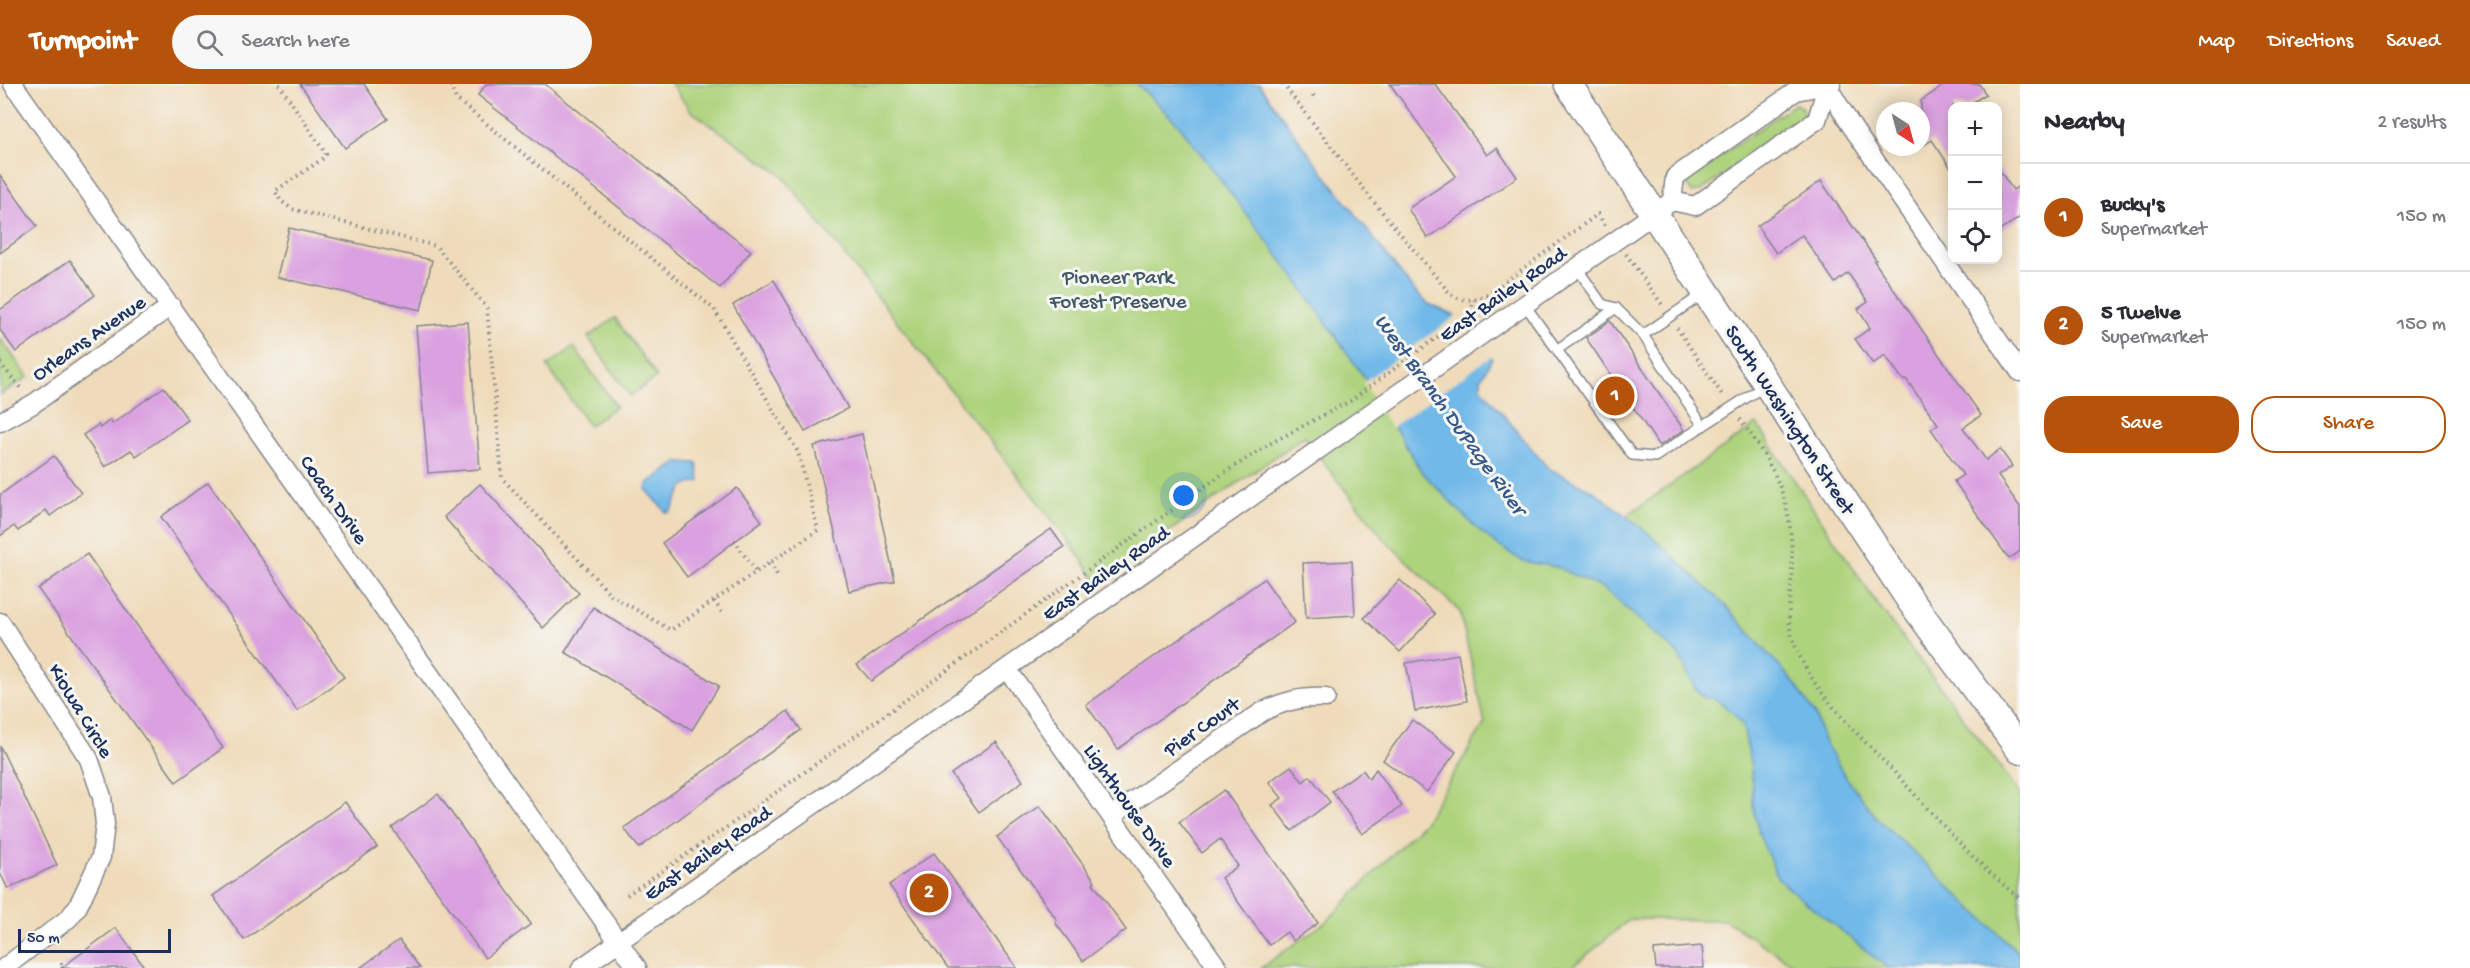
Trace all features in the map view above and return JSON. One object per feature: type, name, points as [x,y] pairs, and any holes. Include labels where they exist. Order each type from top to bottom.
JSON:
[{"type":"main road","name":"South Washington Street","points":[[1568,84],[1663,207],[1706,292],[1910,600],[2020,750]]},
{"type":"street","name":"Coach Drive","points":[[13,84],[637,968]]},
{"type":"street","points":[[1828,85],[1817,120],[1695,206],[1663,207],[1675,177],[1679,174],[1796,91],[1828,85]]},
{"type":"street","points":[[1828,85],[1852,127],[2020,372]]},
{"type":"street","name":"East Bailey Road","points":[[581,968],[1663,207]]},
{"type":"street","name":"Orleans Avenue","points":[[0,422],[33,404],[171,306]]},
{"type":"street","name":"Kiowa Circle","points":[[0,622],[89,759],[102,797],[105,824],[101,857],[78,906],[69,918],[4,968]]},
{"type":"street","name":"Lighthouse Drive","points":[[1007,669],[1218,968]]},
{"type":"street","name":"Pier Court","points":[[1111,816],[1262,712],[1281,702],[1301,697],[1326,698]]},
{"type":"lane","points":[[1577,268],[1602,304],[1616,308],[1643,334],[1703,426]]},
{"type":"lane","points":[[1643,334],[1706,292]]},
{"type":"lane","points":[[1525,305],[1632,455],[1655,458],[1768,384]]},
{"type":"lane","points":[[1558,350],[1616,308]]},
{"type":"path","points":[[279,84],[326,154],[324,159],[275,191],[281,201],[292,209],[436,246],[487,308],[502,478],[611,595],[671,630],[818,530],[798,452],[714,309],[456,99],[450,84]]},
{"type":"path","points":[[1283,84],[1373,201],[1457,299],[1474,300],[1487,295],[1598,214],[1606,226]]},
{"type":"path","points":[[1313,94],[1316,100]]},
{"type":"path","points":[[1628,257],[1659,300]]},
{"type":"path","points":[[627,895],[743,816],[1202,488],[1271,443],[1350,401],[1470,313],[1474,300]]},
{"type":"path","points":[[1677,328],[1719,391]]},
{"type":"path","points":[[0,363],[33,404]]},
{"type":"path","points":[[1739,418],[1767,458],[1780,485],[1792,542],[1791,634],[1804,667],[1823,694],[1956,840],[2020,898]]},
{"type":"path","points":[[734,540],[756,572]]},
{"type":"path","points":[[770,563],[777,575]]},
{"type":"path","points":[[714,601],[723,614]]},
{"type":"path","points":[[62,963],[65,968]]},
{"type":"green space","name":"Pioneer Park Forest Preserve","points":[[671,84],[1207,84],[1564,541],[1626,516],[1757,424],[1877,604],[2020,793],[2020,968],[1799,968],[1725,920],[1630,919],[1571,968],[1261,968],[1327,921],[1424,822],[1485,723],[1460,612],[1385,540],[1305,436],[1097,582],[1074,548],[782,175],[691,111]]},
{"type":"green space","points":[[1795,104],[1803,108],[1802,120],[1701,191],[1692,193],[1687,184],[1690,177]]},
{"type":"green space","points":[[615,318],[657,377],[630,396],[588,337]]},
{"type":"green space","points":[[0,338],[28,377],[0,395]]},
{"type":"green space","points":[[574,347],[616,406],[589,426],[547,366]]},
{"type":"water","name":"West Branch DuPage River","points":[[1137,84],[1259,84],[1411,287],[1427,303],[1459,318],[1492,358],[1481,379],[1481,388],[1548,468],[1595,492],[1647,532],[1724,604],[1796,685],[1815,714],[1824,741],[1845,776],[1877,818],[2020,954],[2020,968],[1888,968],[1778,878],[1760,837],[1753,805],[1751,766],[1743,726],[1735,715],[1715,698],[1704,698],[1695,688],[1678,654],[1604,589],[1557,567],[1522,561],[1476,528],[1421,471],[1362,374],[1295,278],[1179,125]]},
{"type":"water","points":[[678,462],[697,463],[700,481],[684,486],[671,511],[667,513],[646,489],[647,484]]},
{"type":"pier","points":[[1458,315],[1493,355],[1391,428],[1363,382]]},
{"type":"building","points":[[300,84],[364,84],[388,119],[345,148]]},
{"type":"building","points":[[486,84],[545,84],[751,251],[720,288],[478,95]]},
{"type":"building","points":[[1390,84],[1435,84],[1487,155],[1497,148],[1517,177],[1428,238],[1408,209],[1456,176]]},
{"type":"building","points":[[1946,84],[1979,84],[1986,94],[1973,102],[1948,102],[1948,164],[1932,140],[1930,141],[1930,102],[1921,101]]},
{"type":"building","points":[[2002,174],[2013,190],[2020,185],[2020,217],[2002,229]]},
{"type":"building","points":[[0,175],[37,226],[0,253]]},
{"type":"building","points":[[1821,181],[1981,415],[1963,428],[1986,460],[2000,449],[2012,466],[1998,476],[2020,507],[2020,551],[2009,559],[1954,481],[1963,475],[1931,429],[1938,424],[1906,379],[1903,380],[1885,355],[1873,364],[1855,339],[1870,328],[1858,309],[1868,302],[1848,273],[1835,283],[1802,235],[1776,253],[1757,226]]},
{"type":"building","points":[[289,228],[432,260],[421,310],[277,277]]},
{"type":"building","points":[[70,260],[95,295],[16,352],[0,330],[0,310]]},
{"type":"building","points":[[774,280],[848,408],[805,432],[733,305]]},
{"type":"building","points":[[1610,321],[1684,430],[1659,446],[1629,401],[1615,411],[1601,391],[1615,381],[1586,338]]},
{"type":"building","points":[[468,322],[480,469],[428,473],[416,326]]},
{"type":"building","points":[[164,387],[188,420],[136,456],[131,450],[105,467],[83,435],[98,425],[100,428],[110,420],[112,424]]},
{"type":"building","points":[[862,434],[895,581],[849,591],[814,446]]},
{"type":"building","points":[[54,456],[81,493],[50,516],[46,510],[18,531],[14,526],[0,536],[0,495]]},
{"type":"building","points":[[208,482],[344,677],[297,711],[161,517]]},
{"type":"building","points":[[480,484],[579,593],[543,628],[444,517]]},
{"type":"building","points":[[737,488],[762,521],[687,577],[662,543]]},
{"type":"building","points":[[1051,529],[1064,547],[871,681],[857,665]]},
{"type":"building","points":[[87,554],[223,748],[176,782],[38,589]]},
{"type":"building","points":[[1352,561],[1355,615],[1306,618],[1303,563]]},
{"type":"building","points":[[1264,579],[1295,622],[1118,749],[1086,705]]},
{"type":"building","points":[[1400,580],[1435,614],[1400,652],[1364,618]]},
{"type":"building","points":[[593,607],[719,686],[692,730],[565,652]]},
{"type":"building","points":[[1458,654],[1467,701],[1415,711],[1406,663]]},
{"type":"building","points":[[788,711],[801,730],[639,848],[624,828]]},
{"type":"building","points":[[1412,720],[1456,752],[1427,792],[1383,760]]},
{"type":"building","points":[[996,742],[1023,781],[979,812],[951,774]]},
{"type":"building","points":[[0,746],[57,865],[8,889],[0,873]]},
{"type":"building","points":[[1291,766],[1303,782],[1310,776],[1330,802],[1292,831],[1272,805],[1282,798],[1269,782]]},
{"type":"building","points":[[1376,769],[1402,806],[1362,834],[1332,791],[1363,770],[1369,779]]},
{"type":"building","points":[[1224,790],[1318,923],[1293,941],[1287,932],[1269,945],[1221,878],[1238,866],[1220,839],[1202,853],[1179,822]]},
{"type":"building","points":[[438,794],[531,924],[485,958],[392,828]]},
{"type":"building","points":[[345,802],[377,847],[244,940],[213,896]]},
{"type":"building","points":[[1040,806],[1095,881],[1093,883],[1126,930],[1083,961],[1055,922],[1057,920],[997,837]]},
{"type":"building","points":[[934,853],[1017,968],[948,968],[889,885]]},
{"type":"building","points":[[116,928],[145,968],[61,968]]},
{"type":"building","points":[[399,940],[420,968],[360,968]]},
{"type":"building","points":[[1702,946],[1704,968],[1656,968],[1654,950]]},
{"type":"place","name":"Bucky's","points":[[1615,396]]},
{"type":"place","name":"5 Twelve","points":[[929,893]]}]
